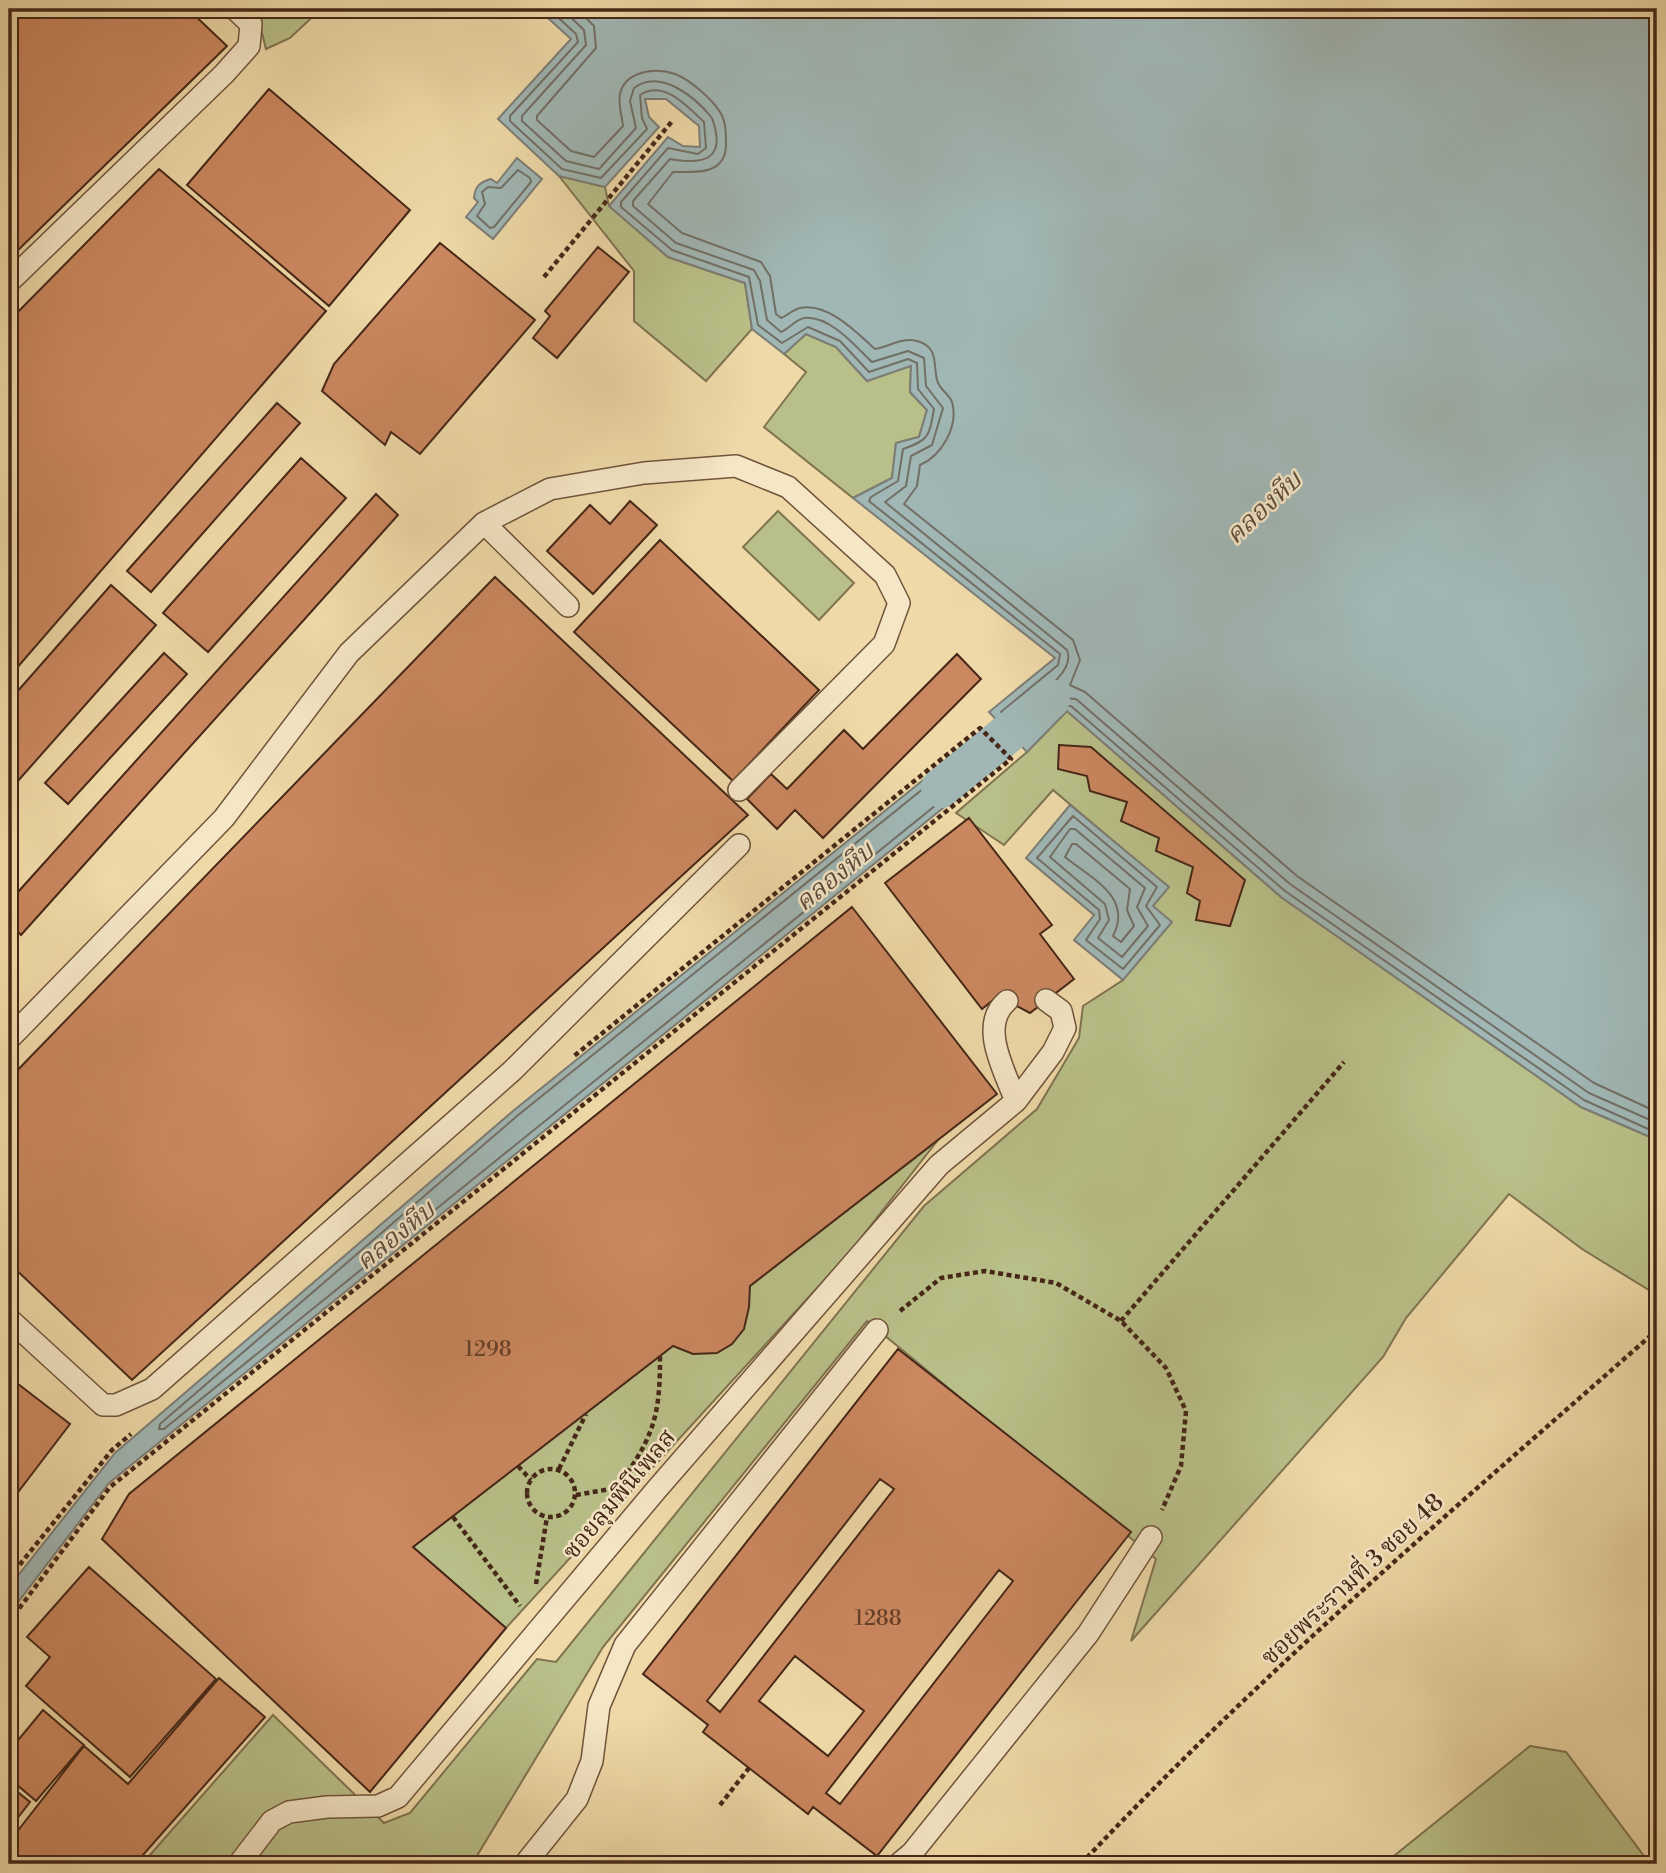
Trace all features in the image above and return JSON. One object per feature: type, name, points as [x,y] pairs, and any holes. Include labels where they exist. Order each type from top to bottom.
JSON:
[{"type":"lane","points":[[9,282],[225,74],[248,46],[251,24],[235,9]]},
{"type":"lane","points":[[9,1039],[224,817],[349,653],[484,523],[550,489],[643,473],[736,466],[788,487],[885,575],[900,603],[884,643],[739,790]]},
{"type":"lane","points":[[484,523],[568,606]]},
{"type":"lane","points":[[9,1319],[103,1405],[116,1405],[152,1390],[512,1071],[739,845]]},
{"type":"lane","name":"ซอยลุมพินีเพลส","points":[[239,1864],[272,1821],[289,1812],[327,1807],[378,1806],[398,1797],[657,1489],[939,1165],[1016,1101],[1053,1052],[1065,1028],[1060,1011],[1046,1000]]},
{"type":"lane","points":[[1007,1001],[999,1008],[993,1029],[1016,1101]]},
{"type":"lane","points":[[525,1864],[577,1799],[592,1760],[599,1706],[625,1645],[877,1330]]},
{"type":"lane","points":[[899,1864],[912,1853],[1088,1634],[1151,1537]]},
{"type":"path","points":[[544,277],[673,120]]},
{"type":"path","points":[[9,1622],[117,1481],[1011,759],[980,728]]},
{"type":"path","points":[[1121,1321],[1344,1062]]},
{"type":"path","points":[[877,1330],[941,1278],[985,1271],[1056,1283],[1121,1321],[1166,1368],[1186,1411],[1181,1466],[1151,1537]]},
{"type":"path","name":"ซอยพระรามที่ 3 ซอย 48","points":[[1081,1864],[1147,1794],[1400,1557],[1657,1331]]},
{"type":"path","points":[[576,1494],[615,1489],[634,1464],[660,1404],[660,1356]]},
{"type":"path","points":[[559,1469],[586,1414]]},
{"type":"path","points":[[518,1465],[531,1480]]},
{"type":"path","points":[[559,1469],[572,1479],[576,1494],[569,1510],[555,1517],[539,1515],[529,1503],[527,1495],[531,1480],[543,1470],[559,1469]]},
{"type":"path","points":[[453,1517],[525,1613]]},
{"type":"path","points":[[720,1804],[749,1768]]},
{"type":"green space","points":[[256,9],[321,9],[290,38],[266,49]]},
{"type":"green space","points":[[559,176],[605,187],[609,206],[668,257],[745,283],[752,329],[706,381],[634,321],[634,271]]},
{"type":"green space","points":[[806,334],[836,347],[867,381],[911,365],[910,392],[927,410],[919,437],[896,443],[892,478],[853,498],[764,427],[806,372],[784,354]]},
{"type":"green space","points":[[778,511],[854,583],[819,620],[743,547]]},
{"type":"green space","points":[[1067,711],[1281,897],[1581,1107],[1657,1140],[1657,1295],[1582,1249],[1509,1194],[1406,1318],[1383,1357],[1131,1641],[1156,1559],[867,1321],[603,1647],[472,1864],[142,1864],[273,1715],[384,1823],[410,1813],[537,1659],[556,1662],[924,1206],[1037,1109],[1079,1038],[1083,1006],[1123,980],[1152,906],[1168,887],[1053,790],[1004,845],[956,813],[1027,752]]},
{"type":"green space","points":[[938,1140],[849,1253],[506,1628],[413,1547]]},
{"type":"green space","points":[[1530,1746],[1566,1752],[1650,1864],[1384,1864]]},
{"type":"water","points":[[538,9],[1657,9],[1657,1140],[1581,1107],[1281,897],[1067,711],[1027,752],[989,712],[1055,658],[853,498],[892,478],[896,443],[919,437],[927,410],[910,392],[911,366],[867,381],[836,347],[806,334],[784,354],[752,329],[745,283],[668,257],[609,206],[668,137],[683,146],[700,147],[699,126],[666,99],[645,99],[649,117],[659,127],[605,187],[559,176],[498,119],[571,39]]},
{"type":"water","points":[[517,158],[542,179],[493,239],[466,217],[478,202],[474,198],[479,185],[491,179],[497,183]]},
{"type":"water","points":[[974,739],[995,766],[109,1483],[9,1614],[9,1587],[115,1453],[513,1111]]},
{"type":"water","points":[[1070,805],[1169,887],[1153,906],[1172,922],[1123,980],[1074,940],[1094,915],[1026,858]]},
{"type":"building","points":[[9,9],[188,9],[227,46],[9,259]]},
{"type":"building","points":[[269,89],[410,210],[329,306],[187,185]]},
{"type":"building","points":[[159,169],[326,311],[9,677],[9,321]]},
{"type":"building","points":[[440,243],[535,320],[420,454],[391,432],[385,445],[322,391],[334,364]]},
{"type":"building","points":[[598,247],[629,272],[557,358],[533,338],[550,316],[545,311]]},
{"type":"building","points":[[277,403],[300,423],[151,592],[127,571]]},
{"type":"building","points":[[301,458],[346,498],[208,652],[163,613]]},
{"type":"building","points":[[376,494],[398,515],[21,935],[9,923],[9,902]]},
{"type":"building","points":[[630,501],[657,525],[593,594],[547,551],[590,505],[610,524]]},
{"type":"building","points":[[660,540],[819,690],[733,781],[574,632]]},
{"type":"building","points":[[495,577],[748,815],[132,1380],[9,1263],[9,1079]]},
{"type":"building","points":[[111,585],[156,625],[9,791],[9,701]]},
{"type":"building","points":[[164,653],[187,674],[68,804],[45,783]]},
{"type":"building","points":[[957,654],[981,679],[823,838],[795,810],[777,829],[747,799],[771,774],[787,789],[844,730],[863,749]]},
{"type":"building","points":[[1059,745],[1091,747],[1245,880],[1230,926],[1196,920],[1200,901],[1187,893],[1193,867],[1156,851],[1159,838],[1121,821],[1127,802],[1090,791],[1087,776],[1058,769]]},
{"type":"building","points":[[969,818],[1052,925],[1040,934],[1074,979],[1030,1013],[998,996],[982,1009],[885,883]]},
{"type":"building","points":[[852,907],[997,1094],[750,1286],[744,1329],[732,1344],[717,1353],[693,1354],[673,1346],[413,1547],[506,1628],[370,1792],[102,1539],[129,1494]]},
{"type":"building","points":[[898,1349],[1131,1532],[877,1856],[813,1807],[808,1814],[703,1732],[708,1725],[643,1674]],"holes":[[[880,1479],[894,1489],[720,1712],[707,1701]],[[999,1570],[1013,1581],[840,1804],[826,1793]],[[795,1656],[864,1711],[828,1756],[759,1701]]]},
{"type":"building","points":[[9,1377],[70,1424],[9,1504]]},
{"type":"building","points":[[89,1567],[216,1679],[130,1777],[26,1686],[50,1657],[27,1637]]},
{"type":"building","points":[[219,1678],[265,1717],[135,1864],[9,1864],[9,1842],[84,1746],[128,1784]]},
{"type":"building","points":[[43,1710],[84,1745],[36,1801],[9,1778],[9,1751]]},
{"type":"building","points":[[9,1785],[30,1802],[9,1829]]},
{"type":"waterway","name":"คลองหีบ","points":[[941,788],[1050,699]]}]
